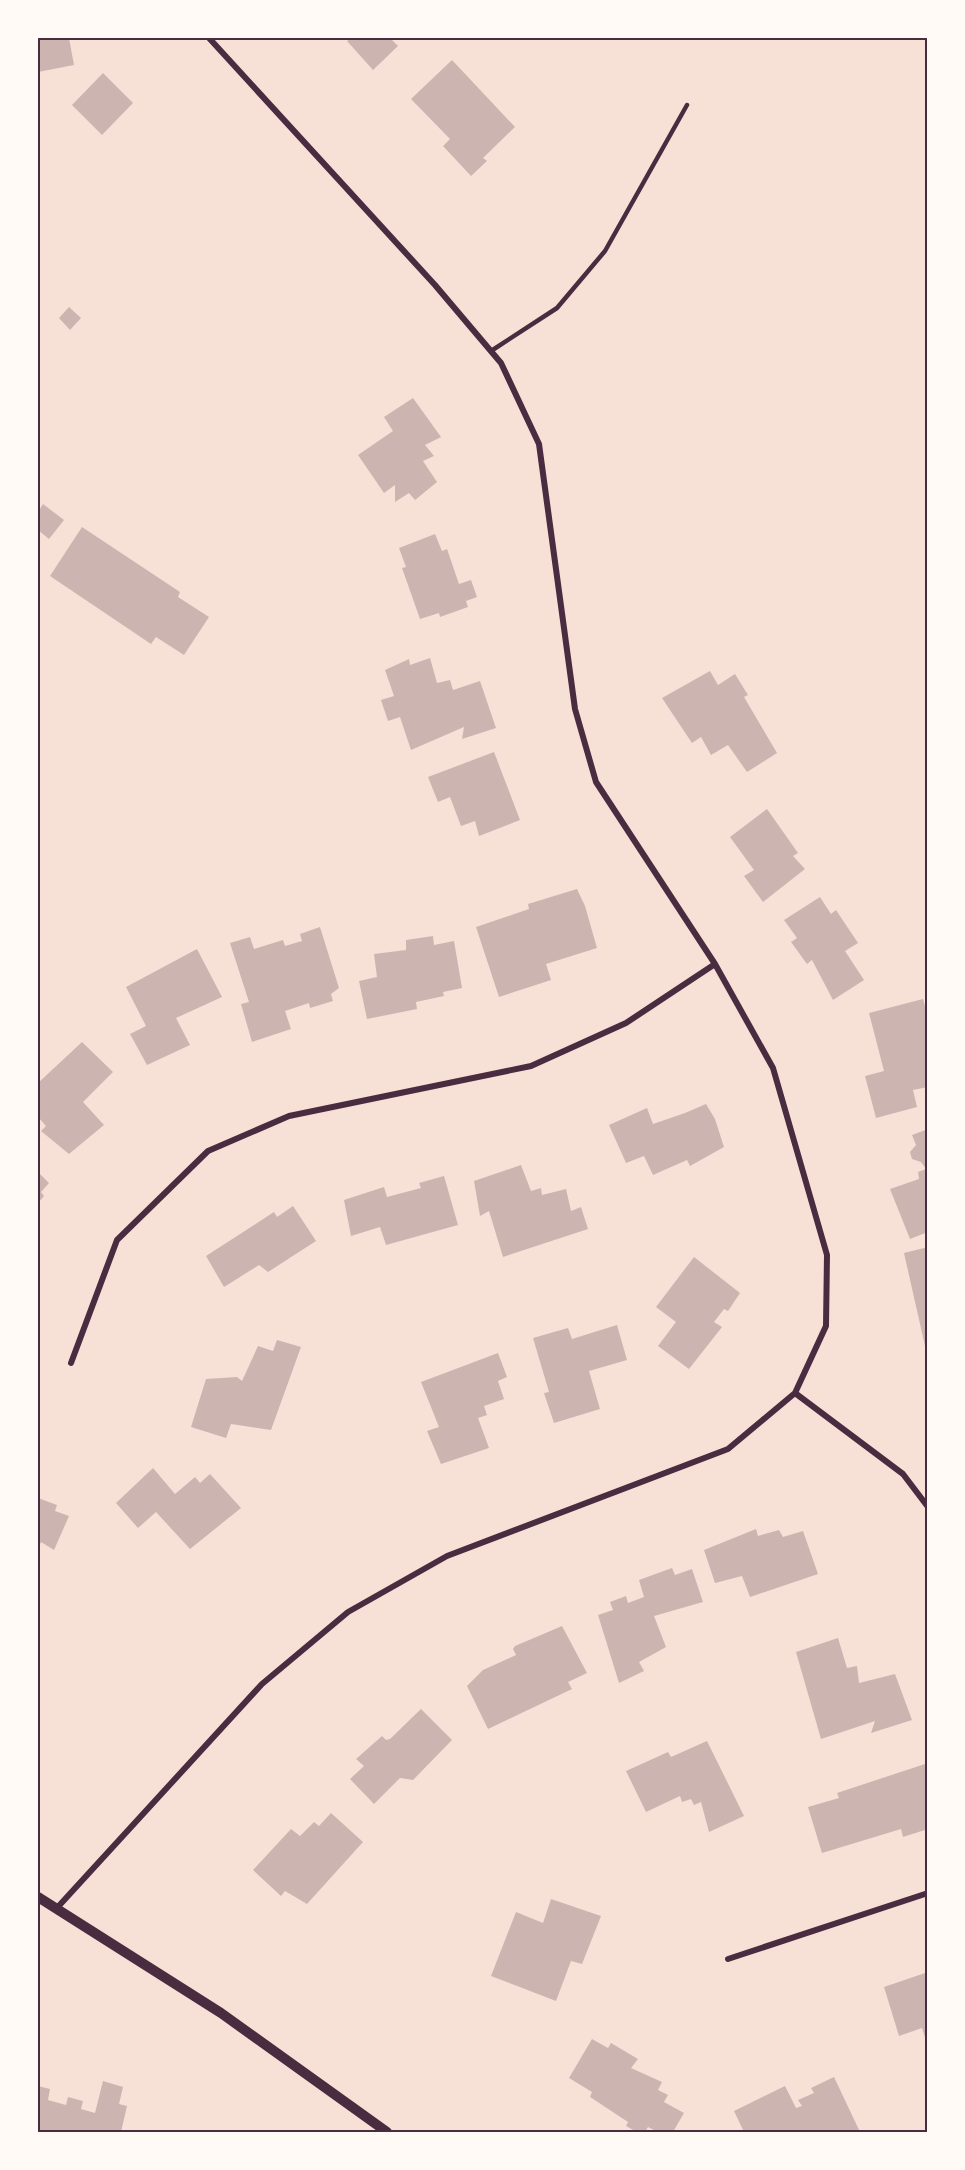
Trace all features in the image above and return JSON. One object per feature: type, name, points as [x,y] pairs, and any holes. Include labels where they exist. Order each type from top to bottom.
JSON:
[{"type":"street","points":[[56,1909],[262,1684],[348,1612],[447,1556],[728,1449],[795,1393],[826,1326],[826,1255],[773,1068],[716,964],[596,782],[575,709],[539,444],[501,363],[435,285],[209,38]]},
{"type":"street","points":[[71,1363],[117,1240],[208,1151],[289,1116],[531,1066],[626,1023],[716,964]]},
{"type":"street","points":[[795,1393],[903,1474],[927,1507]]},
{"type":"street","points":[[728,1959],[927,1893]]},
{"type":"street","points":[[38,1897],[221,2013],[387,2133]]},
{"type":"lane","points":[[491,351],[557,308],[605,251],[687,105]]},
{"type":"building","points":[[38,38],[69,38],[74,65],[38,72]]},
{"type":"building","points":[[352,38],[390,38],[398,46],[373,70],[347,41]]},
{"type":"building","points":[[452,60],[515,127],[483,158],[487,161],[471,176],[443,146],[450,139],[411,99]]},
{"type":"building","points":[[103,73],[133,103],[102,135],[72,105]]},
{"type":"building","points":[[69,307],[81,318],[70,330],[59,318]]},
{"type":"building","points":[[413,398],[441,437],[425,445],[434,456],[423,461],[437,482],[415,500],[409,493],[395,502],[395,485],[384,493],[358,455],[393,431],[384,417]]},
{"type":"building","points":[[43,504],[64,520],[49,539],[38,530],[38,512]]},
{"type":"building","points":[[82,527],[180,592],[178,597],[209,617],[184,655],[156,637],[151,644],[50,576]]},
{"type":"building","points":[[435,534],[442,551],[447,549],[459,584],[471,580],[477,597],[466,601],[468,607],[440,617],[439,613],[420,619],[402,568],[406,567],[399,548]]},
{"type":"building","points":[[430,658],[437,683],[450,680],[453,690],[480,681],[496,728],[462,739],[464,727],[411,750],[400,717],[388,721],[381,700],[394,696],[385,670],[409,659],[410,665]]},
{"type":"building","points":[[710,671],[718,685],[735,674],[748,695],[744,697],[777,753],[747,772],[728,745],[711,755],[701,737],[692,743],[662,698]]},
{"type":"building","points":[[494,752],[520,820],[479,836],[475,821],[461,826],[450,797],[438,802],[428,777]]},
{"type":"building","points":[[767,809],[798,853],[793,856],[805,869],[763,902],[744,876],[754,870],[730,837]]},
{"type":"building","points":[[577,889],[585,906],[597,948],[546,964],[551,980],[499,997],[476,927],[529,909],[528,904]]},
{"type":"building","points":[[820,897],[831,914],[836,910],[858,943],[845,951],[864,980],[833,1000],[812,960],[807,964],[791,942],[797,938],[784,920]]},
{"type":"building","points":[[320,927],[339,988],[331,994],[333,1001],[310,1008],[309,1003],[285,1011],[291,1029],[252,1042],[241,1004],[249,1002],[230,943],[250,937],[254,949],[283,940],[285,946],[302,941],[300,934]]},
{"type":"building","points":[[433,936],[434,945],[454,941],[462,988],[443,992],[444,996],[416,1002],[417,1009],[367,1019],[359,981],[377,977],[374,954],[406,950],[406,940]]},
{"type":"building","points":[[197,949],[222,997],[176,1018],[190,1045],[147,1065],[130,1034],[146,1026],[126,987]]},
{"type":"building","points":[[923,999],[928,1017],[928,1087],[913,1090],[917,1107],[876,1118],[865,1076],[884,1071],[869,1013]]},
{"type":"building","points":[[82,1042],[113,1072],[83,1102],[104,1125],[69,1154],[41,1131],[46,1126],[38,1117],[38,1083]]},
{"type":"building","points":[[706,1104],[715,1119],[724,1147],[690,1166],[687,1160],[653,1175],[644,1156],[626,1163],[609,1125],[647,1108],[653,1124]]},
{"type":"building","points":[[928,1129],[928,1232],[910,1239],[890,1189],[919,1179],[918,1172],[926,1169],[921,1162],[912,1159],[910,1152],[916,1145],[912,1135]]},
{"type":"building","points":[[521,1165],[531,1191],[541,1188],[542,1195],[566,1189],[571,1211],[581,1207],[588,1229],[503,1257],[489,1211],[480,1216],[474,1181]]},
{"type":"building","points":[[38,1172],[49,1183],[41,1192],[44,1196],[38,1203]]},
{"type":"building","points":[[444,1176],[458,1225],[386,1245],[380,1227],[351,1236],[344,1200],[384,1187],[387,1197],[421,1188],[419,1183]]},
{"type":"building","points":[[293,1206],[316,1241],[268,1272],[259,1265],[224,1287],[206,1256],[274,1212],[277,1217]]},
{"type":"building","points":[[928,1247],[928,1345],[925,1346],[904,1253]]},
{"type":"building","points":[[694,1257],[740,1293],[728,1311],[724,1309],[714,1322],[722,1327],[689,1369],[658,1346],[676,1322],[656,1307]]},
{"type":"building","points":[[617,1325],[627,1360],[589,1371],[600,1409],[554,1423],[544,1393],[549,1392],[533,1338],[568,1328],[572,1339]]},
{"type":"building","points":[[277,1340],[301,1347],[271,1430],[231,1424],[226,1438],[191,1427],[206,1379],[237,1377],[242,1381],[258,1346],[273,1351]]},
{"type":"building","points":[[498,1353],[507,1377],[498,1381],[504,1399],[484,1406],[487,1415],[478,1418],[489,1448],[441,1464],[427,1431],[439,1427],[421,1382]]},
{"type":"building","points":[[153,1468],[175,1494],[195,1477],[200,1483],[210,1474],[241,1508],[190,1549],[156,1512],[138,1528],[116,1503]]},
{"type":"building","points":[[38,1498],[57,1505],[55,1511],[69,1516],[54,1550],[41,1542],[38,1550]]},
{"type":"building","points":[[756,1529],[758,1536],[779,1530],[783,1537],[803,1531],[818,1574],[750,1597],[742,1576],[715,1583],[704,1550]]},
{"type":"building","points":[[672,1568],[675,1575],[692,1569],[703,1602],[654,1616],[666,1647],[639,1662],[644,1671],[619,1683],[598,1615],[613,1610],[610,1602],[626,1596],[628,1603],[644,1597],[639,1580]]},
{"type":"building","points":[[562,1626],[587,1673],[568,1682],[572,1689],[488,1729],[467,1686],[483,1670],[516,1655],[513,1649],[515,1646]]},
{"type":"building","points":[[838,1638],[847,1668],[857,1666],[859,1683],[895,1674],[912,1720],[871,1733],[875,1721],[821,1739],[796,1652]]},
{"type":"building","points":[[421,1709],[452,1740],[413,1780],[400,1778],[374,1804],[350,1779],[364,1766],[356,1759],[382,1736],[386,1740],[390,1739]]},
{"type":"building","points":[[707,1741],[744,1816],[709,1832],[701,1802],[694,1805],[691,1799],[682,1802],[680,1796],[646,1812],[626,1771],[668,1752],[671,1757]]},
{"type":"building","points":[[928,1763],[928,1829],[903,1837],[901,1829],[822,1853],[808,1807],[839,1798],[837,1793]]},
{"type":"building","points":[[331,1813],[363,1842],[307,1904],[285,1891],[281,1896],[253,1870],[291,1829],[300,1836],[314,1822],[319,1826]]},
{"type":"building","points":[[551,1899],[601,1916],[582,1964],[571,1961],[556,2001],[491,1976],[516,1912],[543,1923]]},
{"type":"building","points":[[928,1972],[927,2044],[922,2028],[899,2036],[884,1987]]},
{"type":"building","points":[[592,2039],[608,2048],[611,2043],[638,2059],[631,2068],[662,2082],[658,2090],[668,2095],[664,2102],[684,2113],[673,2132],[658,2132],[648,2127],[645,2132],[637,2132],[626,2126],[628,2122],[590,2097],[592,2092],[569,2078]]},
{"type":"building","points":[[834,2077],[860,2132],[744,2132],[734,2111],[785,2086],[796,2108],[802,2106],[798,2100],[814,2093],[811,2088]]},
{"type":"building","points":[[103,2081],[123,2087],[119,2104],[127,2106],[121,2132],[38,2132],[38,2086],[50,2089],[48,2100],[66,2105],[68,2097],[83,2101],[81,2109],[95,2113]]}]
